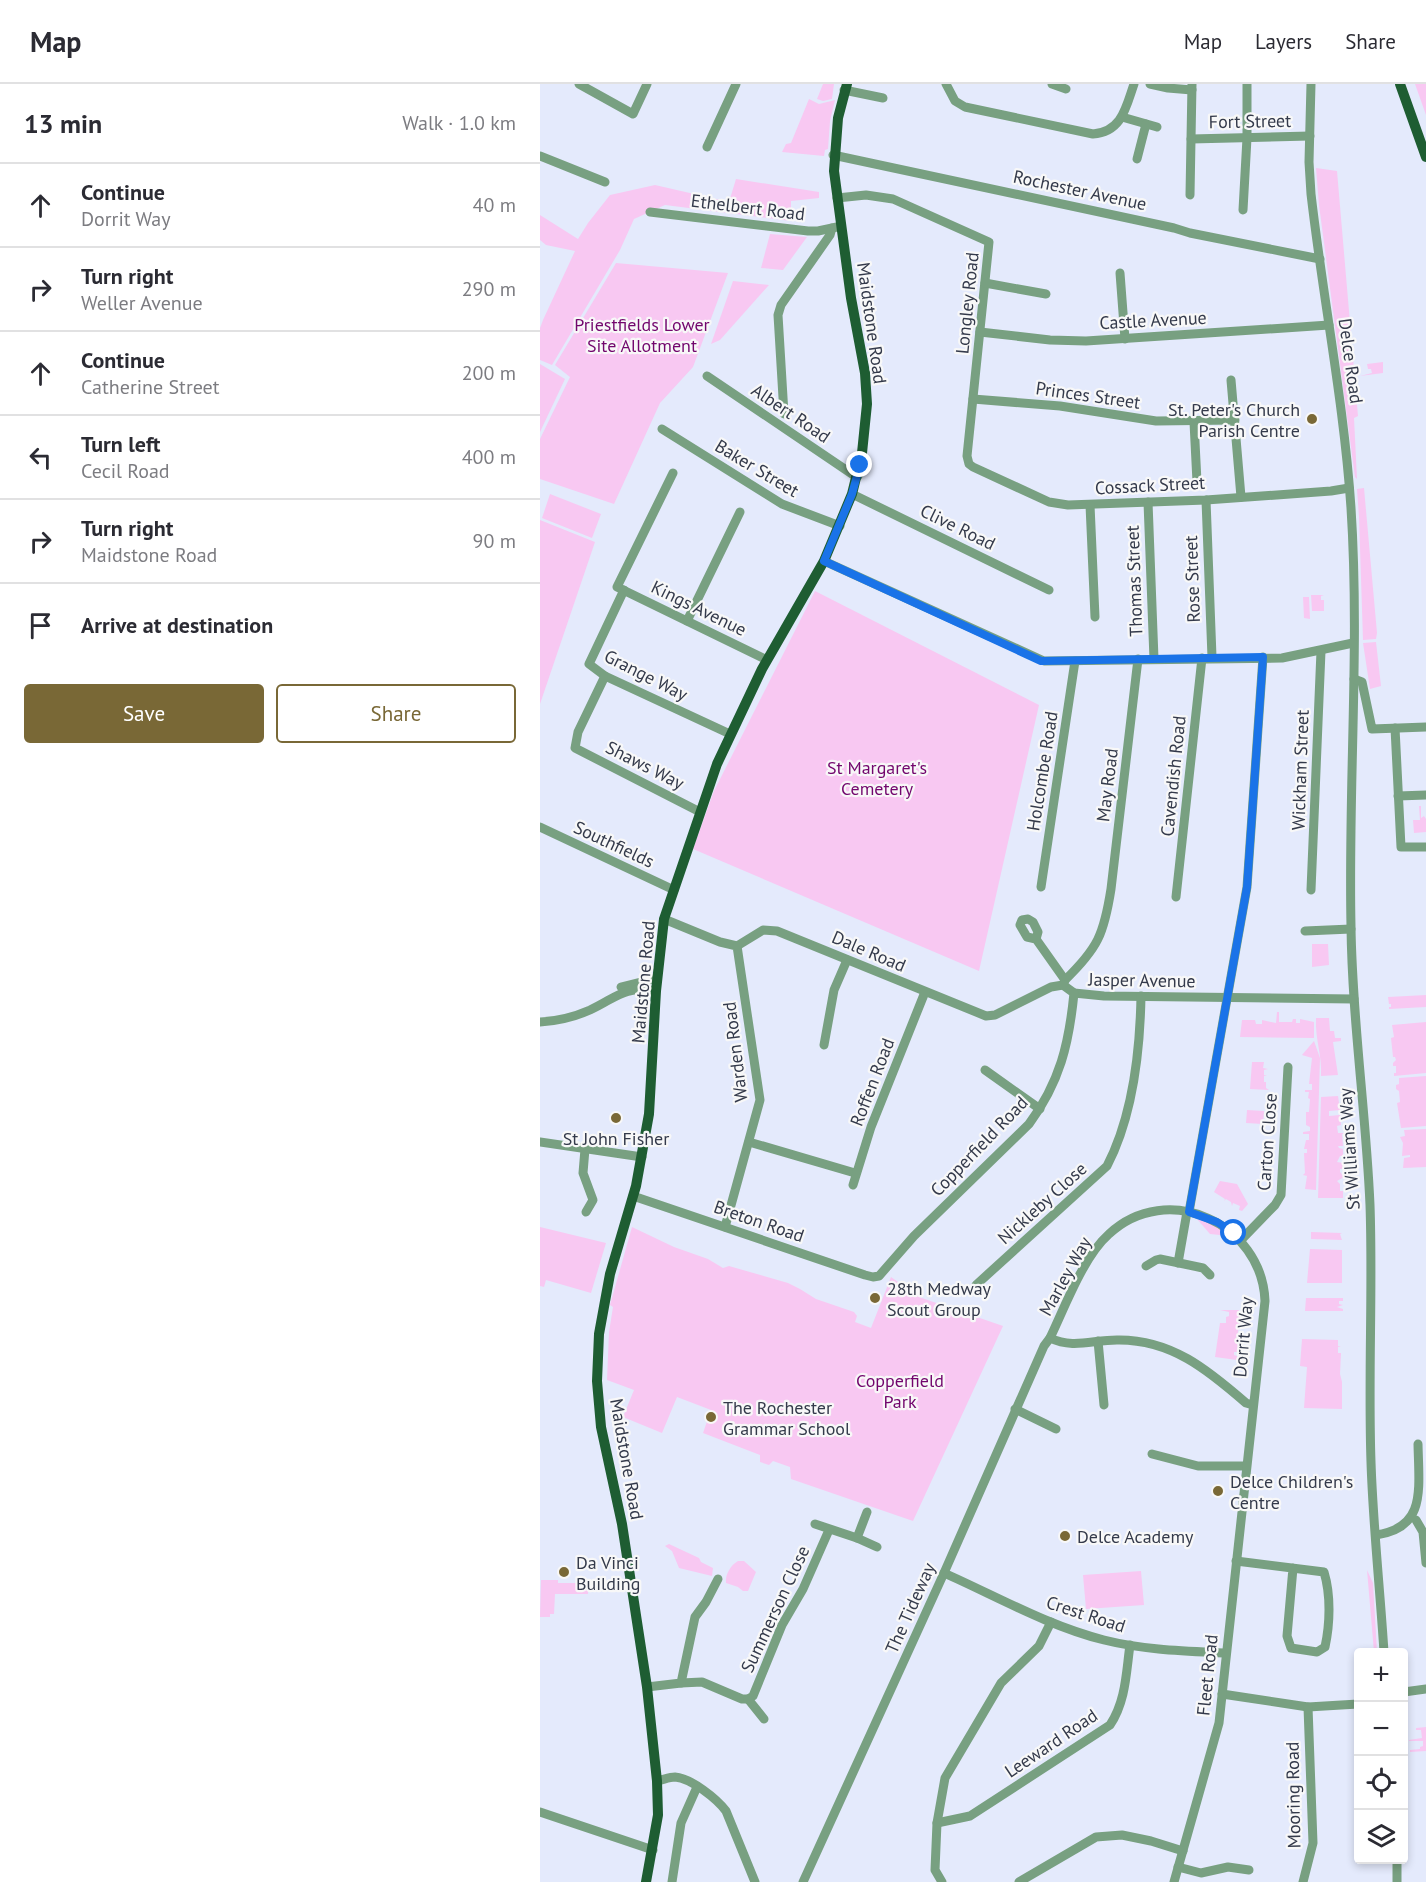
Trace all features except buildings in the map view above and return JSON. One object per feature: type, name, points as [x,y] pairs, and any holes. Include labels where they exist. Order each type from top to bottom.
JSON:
[{"type":"main road","points":[[1400,84],[1426,157]]},
{"type":"main road","name":"Maidstone Road","points":[[646,1882],[658,1815],[657,1781],[622,1524],[603,1444],[598,1387],[598,1348],[604,1302],[633,1196],[649,1114],[657,978],[664,919],[700,812],[730,734],[767,660],[824,561],[840,526],[858,476],[865,427],[865,373],[837,227],[833,155],[845,87]]},
{"type":"street","points":[[579,84],[633,114],[647,84]]},
{"type":"street","points":[[707,147],[736,84]]},
{"type":"street","points":[[946,84],[955,101],[965,107],[1085,133],[1106,132],[1115,126],[1122,117],[1134,84]]},
{"type":"street","points":[[1052,84],[1066,89]]},
{"type":"street","points":[[1150,84],[1168,88],[1192,87],[1190,195]]},
{"type":"street","points":[[1243,210],[1247,84]]},
{"type":"street","name":"Delce Road","points":[[1311,84],[1311,194],[1344,430],[1355,614],[1353,643]]},
{"type":"street","points":[[845,87],[883,98]]},
{"type":"street","points":[[1122,117],[1157,127]]},
{"type":"street","points":[[1137,159],[1146,124]]},
{"type":"street","name":"Fort Street","points":[[1191,139],[1310,136]]},
{"type":"street","name":"Rochester Avenue","points":[[833,155],[1320,260]]},
{"type":"street","points":[[540,156],[605,182]]},
{"type":"street","name":"Longley Road","points":[[837,198],[866,195],[893,199],[988,241],[967,456]]},
{"type":"street","name":"Ethelbert Road","points":[[650,212],[808,231],[837,227]]},
{"type":"street","points":[[784,414],[778,315],[781,304],[837,227]]},
{"type":"street","points":[[1120,273],[1125,339]]},
{"type":"street","points":[[985,283],[1046,294]]},
{"type":"street","name":"Castle Avenue","points":[[980,332],[1066,340],[1125,339],[1329,325]]},
{"type":"street","name":"Albert Road","points":[[707,376],[858,476]]},
{"type":"street","points":[[1231,380],[1241,497]]},
{"type":"street","name":"Princes Street","points":[[974,399],[1060,406],[1155,421],[1235,420]]},
{"type":"street","points":[[1194,422],[1197,482]]},
{"type":"street","name":"Baker Street","points":[[662,429],[782,504],[840,526]]},
{"type":"street","name":"Cossack Street","points":[[967,456],[968,463],[973,467],[1051,502],[1068,505],[1206,500],[1349,488]]},
{"type":"street","points":[[620,588],[673,473]]},
{"type":"street","name":"Clive Road","points":[[852,494],[1049,590]]},
{"type":"street","name":"Rose Street","points":[[1206,500],[1207,658]]},
{"type":"street","name":"Thomas Street","points":[[1148,502],[1154,659]]},
{"type":"street","points":[[1090,505],[1095,617]]},
{"type":"street","points":[[687,621],[740,512]]},
{"type":"street","points":[[824,561],[1037,659],[1049,662],[1282,658],[1353,643]]},
{"type":"street","name":"Kings Avenue","points":[[620,588],[767,660]]},
{"type":"street","name":"Grange Way","points":[[620,588],[589,664],[605,676],[730,734]]},
{"type":"street","name":"St Williams Way","points":[[1353,643],[1356,654],[1352,741],[1351,929],[1354,999],[1370,1204],[1371,1460],[1384,1648]]},
{"type":"street","name":"Wickham Street","points":[[1311,890],[1321,651]]},
{"type":"street","points":[[1178,1263],[1246,890],[1263,657]]},
{"type":"street","name":"Cavendish Road","points":[[1176,897],[1207,658]]},
{"type":"street","name":"May Road","points":[[1064,982],[1094,948],[1107,914],[1138,659]]},
{"type":"street","name":"Holcombe Road","points":[[1041,887],[1075,661]]},
{"type":"street","name":"Shaws Way","points":[[605,676],[578,732],[575,748],[700,812]]},
{"type":"street","points":[[1354,679],[1362,682],[1371,729],[1426,727]]},
{"type":"street","points":[[1395,728],[1401,847],[1426,847]]},
{"type":"street","points":[[1398,796],[1426,795]]},
{"type":"street","name":"Southfields","points":[[540,827],[674,890]]},
{"type":"street","points":[[664,919],[720,942],[737,946]]},
{"type":"street","points":[[1305,931],[1351,929]]},
{"type":"street","name":"Dale Road","points":[[737,946],[763,930],[775,930],[982,1015],[991,1016],[1064,982]]},
{"type":"street","points":[[1036,939],[1064,982],[1074,993]]},
{"type":"street","name":"Warden Road","points":[[726,1227],[760,1100],[737,946]]},
{"type":"street","points":[[824,1045],[834,990],[847,960]]},
{"type":"street","points":[[614,995],[616,991],[628,984],[657,978]]},
{"type":"street","points":[[540,1022],[578,1015],[614,995],[632,989],[656,992]]},
{"type":"street","name":"Roffen Road","points":[[853,1185],[855,1173],[925,992]]},
{"type":"street","name":"Jasper Avenue","points":[[1074,993],[1087,996],[1354,999]]},
{"type":"street","name":"Copperfield Road","points":[[873,1277],[882,1273],[914,1236],[1029,1124],[1040,1109],[1052,1089],[1065,1054],[1074,993]]},
{"type":"street","name":"Nickleby Close","points":[[976,1285],[1107,1166],[1116,1149],[1135,1078],[1141,1029],[1141,996]]},
{"type":"street","name":"Carton Close","points":[[1241,1240],[1275,1205],[1281,1195],[1288,1067]]},
{"type":"street","points":[[985,1070],[1040,1109]]},
{"type":"street","points":[[540,1142],[642,1157]]},
{"type":"street","points":[[749,1142],[855,1173]]},
{"type":"street","points":[[585,1149],[583,1173],[592,1200],[586,1212]]},
{"type":"street","name":"Breton Road","points":[[633,1196],[873,1277]]},
{"type":"street","name":"Marley Way","points":[[1047,1342],[1089,1258],[1107,1235],[1130,1219],[1141,1215],[1166,1211],[1188,1212]]},
{"type":"street","name":"Dorrit Way","points":[[1188,1212],[1220,1224],[1241,1240],[1259,1269],[1265,1299],[1246,1466]]},
{"type":"street","points":[[1146,1266],[1157,1259],[1203,1268],[1210,1275]]},
{"type":"street","points":[[1047,1342],[1066,1345],[1098,1341],[1136,1341],[1176,1352],[1218,1378],[1246,1403],[1253,1405]]},
{"type":"street","points":[[1098,1341],[1104,1405]]},
{"type":"street","name":"The Tideway","points":[[803,1882],[1047,1342]]},
{"type":"street","points":[[1015,1409],[1056,1429]]},
{"type":"street","points":[[1376,1535],[1401,1530],[1416,1520],[1422,1510],[1425,1500],[1418,1444]]},
{"type":"street","points":[[1152,1454],[1198,1466],[1246,1466]]},
{"type":"street","name":"Fleet Road","points":[[1173,1882],[1216,1735],[1246,1466]]},
{"type":"street","points":[[857,1538],[867,1512]]},
{"type":"street","points":[[1416,1520],[1423,1532],[1426,1563]]},
{"type":"street","name":"Summerson Close","points":[[815,1524],[829,1530],[837,1530],[877,1547]]},
{"type":"street","name":"Summerson Close","points":[[748,1700],[753,1696],[782,1625],[803,1589],[829,1530]]},
{"type":"street","points":[[1236,1561],[1293,1568],[1324,1572],[1327,1583],[1328,1633],[1325,1647],[1317,1652],[1291,1648],[1287,1636],[1293,1568]]},
{"type":"street","name":"Crest Road","points":[[944,1573],[1076,1632],[1130,1646],[1226,1653]]},
{"type":"street","points":[[681,1683],[695,1617],[718,1579]]},
{"type":"street","points":[[942,1882],[935,1870],[936,1823],[945,1778],[1001,1683],[1039,1646],[1052,1622]]},
{"type":"street","name":"Leeward Road","points":[[936,1823],[970,1816],[1110,1725],[1119,1711],[1123,1696],[1130,1646]]},
{"type":"street","name":"Summerson Close","points":[[646,1687],[702,1682],[748,1700],[764,1719]]},
{"type":"street","points":[[1408,1691],[1426,1689]]},
{"type":"street","points":[[1222,1694],[1308,1707],[1354,1704]]},
{"type":"street","name":"Mooring Road","points":[[1303,1882],[1313,1843],[1308,1707]]},
{"type":"street","points":[[657,1781],[675,1777],[697,1787],[718,1802],[726,1811],[755,1882]]},
{"type":"street","points":[[672,1882],[681,1823],[697,1787]]},
{"type":"street","points":[[540,1812],[652,1850]]},
{"type":"street","points":[[1019,1882],[1032,1878],[1096,1837],[1122,1835],[1183,1851]]},
{"type":"street","points":[[1178,1867],[1201,1873],[1227,1867],[1249,1870]]},
{"type":"street","points":[[1398,1877],[1402,1882]]},
{"type":"green space","points":[[823,84],[834,84],[832,99],[823,101],[817,99]]},
{"type":"green space","points":[[1415,84],[1426,84],[1426,115]]},
{"type":"green space","points":[[809,99],[819,104],[835,100],[830,121],[828,149],[825,150],[824,156],[782,152],[786,144],[791,143]]},
{"type":"green space","points":[[1316,168],[1337,171],[1358,416],[1354,418],[1357,479],[1319,205]]},
{"type":"green space","points":[[736,179],[819,192],[819,198],[791,201],[791,221],[665,205],[634,219],[620,250],[552,365],[540,360],[540,328],[575,251],[546,245],[540,240],[540,215],[578,239],[610,195],[655,185],[729,202]]},
{"type":"green space","points":[[770,234],[807,237],[783,270],[761,268]]},
{"type":"green space","name":"Priestfields Lower Site Allotment","points":[[616,263],[728,273],[693,367],[660,403],[614,504],[540,479],[540,439],[570,377],[555,365]]},
{"type":"green space","points":[[733,281],[769,285],[720,340],[711,344]]},
{"type":"green space","points":[[1383,362],[1383,373],[1360,376],[1372,373],[1367,364]]},
{"type":"green space","points":[[540,364],[565,379],[540,432]]},
{"type":"green space","points":[[1364,488],[1377,633],[1376,639],[1363,640],[1357,489]]},
{"type":"green space","points":[[550,494],[601,514],[592,538],[542,518]]},
{"type":"green space","points":[[540,520],[595,542],[540,704]]},
{"type":"green space","name":"St Margaret's Cemetery","points":[[815,591],[1039,705],[979,971],[693,849],[714,791]]},
{"type":"green space","points":[[1311,595],[1324,595],[1321,596],[1321,600],[1324,600],[1324,611],[1312,611]]},
{"type":"green space","points":[[1303,597],[1309,597],[1310,619],[1304,618]]},
{"type":"green space","points":[[1376,642],[1381,686],[1370,689],[1363,643]]},
{"type":"green space","points":[[1419,806],[1421,806],[1421,818],[1424,816],[1426,819],[1426,832],[1414,833],[1413,820],[1420,820]]},
{"type":"green space","points":[[1312,944],[1328,944],[1329,965],[1312,967]]},
{"type":"green space","points":[[1426,995],[1426,1007],[1389,1009],[1391,1004],[1389,1004],[1388,997]]},
{"type":"green space","points":[[1277,1012],[1279,1012],[1279,1022],[1292,1022],[1296,1019],[1296,1023],[1300,1023],[1300,1019],[1314,1022],[1314,1038],[1240,1037],[1242,1020],[1255,1020],[1256,1024],[1262,1024],[1262,1020],[1276,1023]]},
{"type":"green space","points":[[1316,1018],[1329,1018],[1330,1031],[1334,1031],[1335,1038],[1341,1038],[1341,1041],[1333,1042],[1338,1075],[1321,1076]]},
{"type":"green space","points":[[1426,1022],[1426,1073],[1394,1076],[1396,1066],[1393,1066],[1393,1063],[1396,1060],[1393,1057],[1392,1025]]},
{"type":"green space","points":[[1314,1041],[1320,1058],[1316,1190],[1305,1189],[1307,1176],[1303,1175],[1305,1173],[1304,1153],[1307,1153],[1307,1149],[1304,1149],[1306,1140],[1309,1140],[1309,1134],[1303,1134],[1303,1132],[1310,1131],[1310,1127],[1306,1125],[1306,1112],[1309,1112],[1310,1099],[1308,1098],[1309,1092],[1305,1090],[1312,1090],[1312,1084],[1309,1084],[1312,1058],[1302,1055]]},
{"type":"green space","points":[[1252,1062],[1264,1062],[1263,1068],[1268,1069],[1264,1070],[1264,1075],[1267,1076],[1264,1076],[1264,1082],[1269,1090],[1250,1089]]},
{"type":"green space","points":[[1426,1076],[1426,1126],[1401,1128],[1397,1103],[1400,1102],[1399,1091],[1396,1089],[1399,1078]]},
{"type":"green space","points":[[1338,1096],[1340,1110],[1329,1111],[1329,1116],[1340,1115],[1341,1125],[1337,1126],[1338,1133],[1353,1133],[1342,1134],[1343,1146],[1338,1146],[1343,1149],[1343,1156],[1340,1156],[1337,1162],[1343,1163],[1343,1169],[1340,1169],[1340,1172],[1344,1177],[1337,1181],[1340,1184],[1340,1191],[1343,1191],[1343,1198],[1318,1198],[1321,1097]]},
{"type":"green space","points":[[1247,1110],[1264,1111],[1263,1124],[1246,1123]]},
{"type":"green space","points":[[1426,1129],[1426,1167],[1403,1168],[1404,1158],[1410,1157],[1410,1155],[1402,1156],[1403,1143],[1400,1137],[1405,1136],[1404,1130]]},
{"type":"green space","points":[[1220,1181],[1237,1184],[1248,1204],[1242,1211],[1239,1210],[1240,1206],[1233,1203],[1232,1206],[1231,1202],[1226,1199],[1224,1201],[1225,1199],[1214,1192]]},
{"type":"green space","points":[[1197,1219],[1215,1225],[1229,1236],[1210,1234]]},
{"type":"green space","points":[[540,1227],[606,1243],[591,1293],[546,1280],[544,1287],[540,1286]]},
{"type":"green space","name":"Copperfield Park","points":[[632,1227],[674,1247],[708,1259],[723,1268],[729,1266],[788,1283],[816,1299],[854,1312],[857,1316],[855,1322],[871,1328],[891,1277],[919,1297],[1003,1326],[913,1521],[791,1479],[790,1467],[773,1461],[769,1465],[760,1462],[760,1455],[703,1433],[711,1410],[677,1397],[662,1433],[623,1417],[634,1390],[607,1380],[609,1332],[613,1307],[610,1305]]},
{"type":"green space","points":[[1311,1232],[1342,1233],[1340,1234],[1342,1240],[1311,1239]]},
{"type":"green space","points":[[1310,1249],[1342,1250],[1342,1283],[1307,1283]]},
{"type":"green space","points":[[1306,1298],[1343,1298],[1339,1304],[1343,1305],[1337,1307],[1343,1311],[1305,1311]]},
{"type":"green space","points":[[1220,1310],[1239,1310],[1239,1316],[1242,1316],[1242,1319],[1238,1319],[1238,1323],[1241,1324],[1237,1337],[1241,1338],[1239,1352],[1234,1352],[1237,1360],[1215,1357],[1220,1323],[1226,1323],[1226,1317],[1229,1316],[1229,1312]]},
{"type":"green space","points":[[1302,1339],[1338,1340],[1338,1346],[1341,1346],[1338,1347],[1338,1353],[1341,1353],[1342,1409],[1304,1408],[1307,1367],[1300,1366]]},
{"type":"green space","points":[[669,1544],[699,1558],[701,1562],[713,1568],[712,1576],[679,1568],[672,1551],[665,1546]]},
{"type":"green space","points":[[738,1561],[744,1561],[756,1572],[748,1591],[726,1583],[729,1570]]},
{"type":"green space","points":[[1367,1570],[1373,1583],[1377,1648],[1374,1648]]},
{"type":"green space","points":[[1141,1571],[1144,1605],[1086,1609],[1083,1575]]},
{"type":"green space","points":[[541,1580],[558,1580],[558,1583],[588,1583],[588,1594],[555,1594],[554,1614],[550,1614],[550,1617],[540,1617]]},
{"type":"green space","points":[[1426,1727],[1426,1751],[1410,1752],[1410,1750],[1420,1749],[1423,1746],[1423,1741],[1409,1741],[1422,1738],[1421,1730],[1416,1730],[1416,1728]]},
{"type":"place","name":"St. Peter's Church Parish Centre","points":[[1312,419]]},
{"type":"place","name":"St John Fisher","points":[[616,1118]]},
{"type":"place","name":"28th Medway Scout Group","points":[[875,1298]]},
{"type":"place","name":"The Rochester Grammar School","points":[[711,1417]]},
{"type":"place","name":"Delce Children's Centre","points":[[1218,1491]]},
{"type":"place","name":"Delce Academy","points":[[1065,1536]]},
{"type":"place","name":"Da Vinci Building","points":[[564,1572]]},
{"type":"route","points":[[860,465],[840,526],[824,561],[1044,662],[1263,657],[1247,887],[1189,1212],[1217,1222],[1234,1233]]}]
